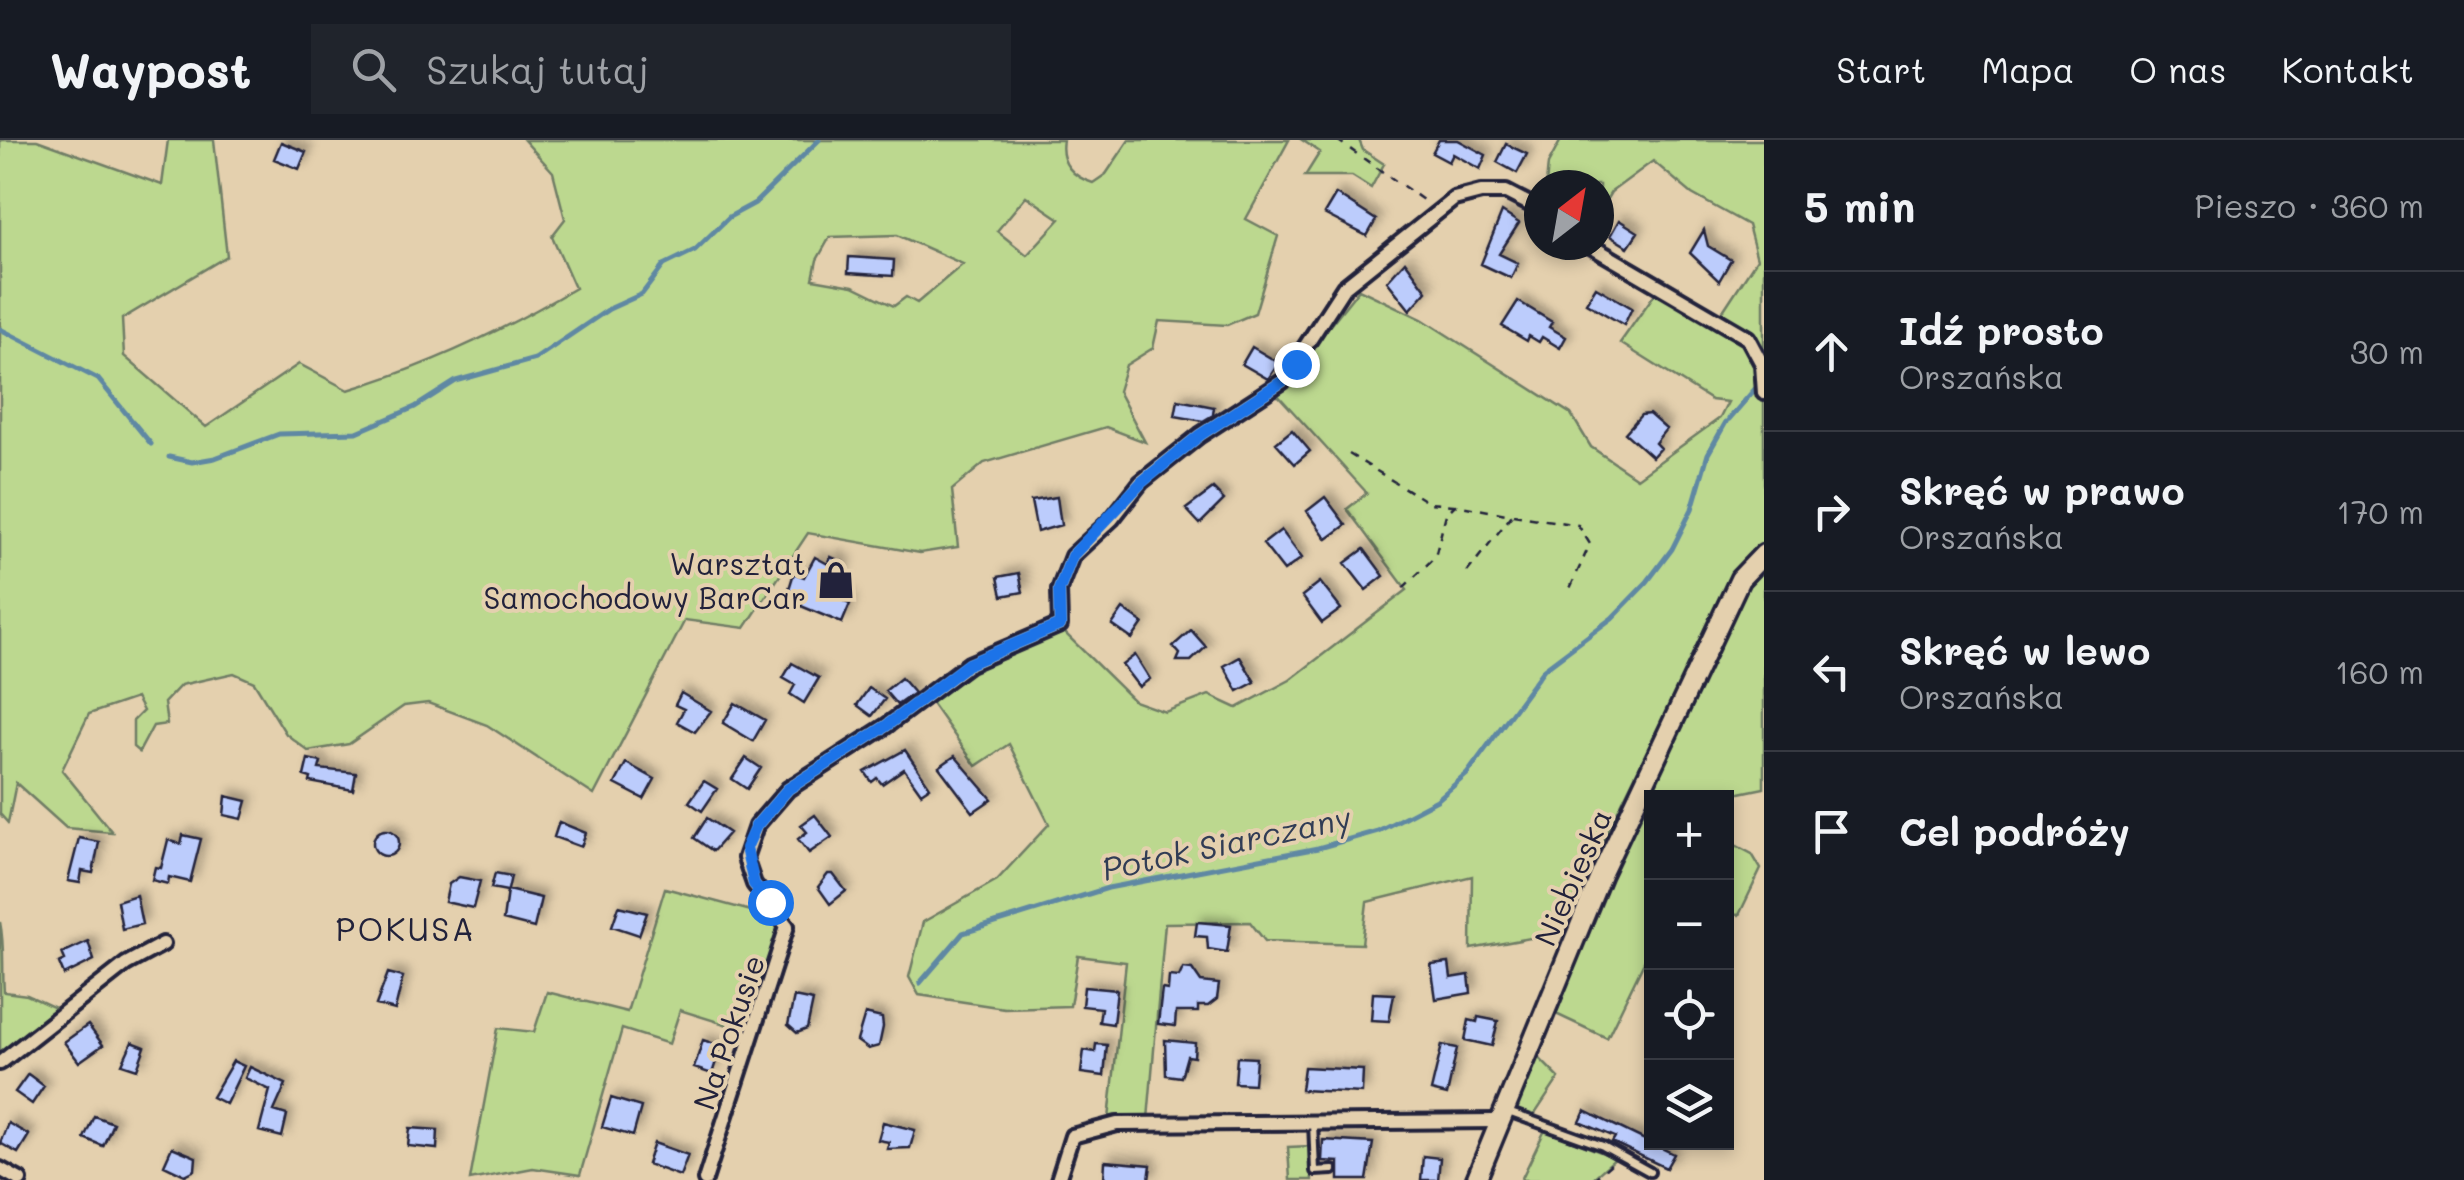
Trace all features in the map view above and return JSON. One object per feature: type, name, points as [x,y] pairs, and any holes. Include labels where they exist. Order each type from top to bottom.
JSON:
[{"type":"street","points":[[1438,211],[1454,199],[1481,192],[1506,192],[1524,201]]},
{"type":"street","name":"Na Pokusie","points":[[704,1180],[782,952],[786,926],[754,884],[746,848],[756,826],[788,789],[886,726],[968,664],[1060,625],[1059,590],[1072,556],[1142,482],[1200,435],[1283,381],[1344,288],[1438,211]]},
{"type":"street","points":[[1614,260],[1748,338],[1762,364],[1764,393]]},
{"type":"street","name":"Niebieska","points":[[1476,1180],[1609,858],[1740,578],[1764,554]]},
{"type":"street","points":[[0,1063],[126,964],[162,944]]},
{"type":"street","points":[[1058,1180],[1072,1136],[1116,1124],[1500,1116]]},
{"type":"street","points":[[0,1169],[20,1180]]},
{"type":"lane","points":[[1500,1116],[1621,1156],[1650,1172]]},
{"type":"lane","points":[[1313,1122],[1315,1171],[1334,1170]]},
{"type":"path","points":[[1337,140],[1438,211]]},
{"type":"path","points":[[1349,454],[1429,503],[1578,526],[1590,544],[1568,593]]},
{"type":"path","points":[[1403,588],[1436,557],[1446,514],[1455,505]]},
{"type":"path","points":[[1464,576],[1512,515]]},
{"type":"path","points":[[1594,1180],[1621,1156]]},
{"type":"green space","points":[[0,140],[37,140],[162,185],[168,140],[214,140],[227,256],[122,319],[124,356],[206,427],[299,364],[348,390],[464,346],[575,288],[552,236],[565,219],[553,172],[524,140],[1063,140],[1063,156],[1069,168],[1093,183],[1106,174],[1129,140],[1289,140],[1246,219],[1278,236],[1255,313],[1227,325],[1159,321],[1153,348],[1126,365],[1118,391],[1145,442],[1106,427],[984,463],[952,490],[958,547],[920,553],[808,533],[745,628],[685,620],[594,795],[487,725],[428,703],[404,706],[349,744],[308,751],[286,734],[254,682],[234,673],[181,685],[164,703],[167,724],[153,726],[139,752],[133,747],[133,721],[143,711],[136,698],[89,714],[62,770],[112,832],[66,828],[16,783],[8,823],[0,814]],"holes":[[[1026,196],[1060,219],[1027,255],[997,231]],[[897,235],[963,264],[917,303],[906,297],[894,306],[853,286],[813,279],[817,260],[830,237]]]},
{"type":"green space","points":[[1302,140],[1359,140],[1363,150],[1384,164],[1371,188],[1352,176],[1305,176],[1320,152]]},
{"type":"green space","points":[[1561,140],[1764,140],[1764,543],[1733,575],[1558,933],[1471,949],[1472,876],[1367,902],[1362,944],[1265,941],[1250,922],[1165,923],[1148,1119],[1109,1119],[1126,962],[1078,956],[1070,1006],[1004,1008],[919,995],[909,977],[923,922],[997,880],[1049,824],[1009,744],[976,766],[928,698],[978,668],[1063,631],[1134,701],[1165,712],[1209,695],[1237,708],[1290,680],[1407,590],[1347,509],[1367,493],[1276,393],[1359,289],[1422,319],[1571,414],[1591,447],[1637,478],[1720,418],[1728,402],[1711,400],[1620,343],[1656,292],[1715,323],[1757,259],[1748,225],[1692,194],[1653,161],[1614,190],[1614,170],[1547,170]]},
{"type":"green space","points":[[1764,567],[1764,788],[1734,795],[1734,790],[1648,790],[1740,597]]},
{"type":"green space","points":[[1644,798],[1644,961],[1607,1038],[1556,1014]]},
{"type":"green space","points":[[1734,844],[1752,854],[1761,869],[1739,915],[1734,915]]},
{"type":"green space","points":[[665,888],[770,916],[781,931],[750,1032],[680,1010],[669,1044],[622,1029],[580,1175],[533,1168],[470,1180],[498,1028],[534,1032],[547,992],[627,1012]]},
{"type":"green space","points":[[0,922],[4,992],[27,995],[60,1010],[0,1060]]},
{"type":"green space","points":[[1538,1057],[1559,1078],[1533,1117],[1515,1108]]},
{"type":"green space","points":[[1545,1130],[1616,1158],[1591,1180],[1521,1180]]},
{"type":"green space","points":[[1310,1146],[1312,1180],[1290,1180],[1288,1147]]},
{"type":"building","points":[[1439,140],[1458,140],[1486,155],[1480,169],[1453,154],[1449,162],[1432,153]]},
{"type":"building","points":[[281,142],[306,152],[299,169],[274,159]]},
{"type":"building","points":[[1506,144],[1527,154],[1517,173],[1497,162]]},
{"type":"building","points":[[1336,194],[1376,220],[1367,236],[1324,214]]},
{"type":"building","points":[[1502,212],[1519,223],[1499,254],[1518,263],[1511,278],[1481,264]]},
{"type":"building","points":[[1619,220],[1638,232],[1628,247],[1614,238]]},
{"type":"building","points":[[1704,230],[1708,246],[1731,260],[1719,281],[1690,253]]},
{"type":"building","points":[[849,257],[894,260],[893,276],[848,273]]},
{"type":"building","points":[[1405,261],[1427,291],[1410,310],[1387,281]]},
{"type":"building","points":[[1596,287],[1632,308],[1624,325],[1586,303]]},
{"type":"building","points":[[1518,301],[1552,322],[1549,327],[1566,337],[1560,348],[1542,337],[1539,342],[1529,336],[1527,341],[1502,326]]},
{"type":"building","points":[[1252,347],[1279,363],[1268,379],[1242,364]]},
{"type":"building","points":[[1178,400],[1214,407],[1213,415],[1203,421],[1175,416]]},
{"type":"building","points":[[1649,414],[1666,429],[1655,443],[1660,448],[1652,457],[1625,433],[1641,415]]},
{"type":"building","points":[[1292,430],[1310,451],[1295,464],[1276,443]]},
{"type":"building","points":[[1213,489],[1224,500],[1200,524],[1186,509]]},
{"type":"building","points":[[1057,497],[1061,525],[1037,532],[1031,501]]},
{"type":"building","points":[[1325,497],[1346,525],[1327,539],[1307,511]]},
{"type":"building","points":[[1281,530],[1302,558],[1284,571],[1263,544]]},
{"type":"building","points":[[1364,549],[1384,576],[1366,590],[1345,563]]},
{"type":"building","points":[[815,557],[828,564],[831,557],[845,563],[837,592],[848,596],[845,602],[850,604],[842,623],[801,606],[805,598],[789,589],[794,573],[804,577]]},
{"type":"building","points":[[1019,573],[1023,592],[1002,596],[998,577]]},
{"type":"building","points":[[1320,582],[1341,609],[1322,623],[1302,596]]},
{"type":"building","points":[[1123,609],[1143,623],[1132,639],[1112,625]]},
{"type":"building","points":[[1191,630],[1206,647],[1191,661],[1177,661],[1180,654],[1173,646]]},
{"type":"building","points":[[1135,655],[1150,679],[1139,687],[1122,665]]},
{"type":"building","points":[[1240,657],[1255,682],[1238,691],[1224,666]]},
{"type":"building","points":[[792,663],[819,678],[804,703],[790,694],[795,685],[783,678]]},
{"type":"building","points":[[901,678],[914,693],[897,705],[885,691]]},
{"type":"building","points":[[869,688],[885,699],[872,716],[857,705]]},
{"type":"building","points":[[681,693],[711,711],[695,732],[677,722],[684,709],[675,705]]},
{"type":"building","points":[[735,703],[765,720],[753,741],[723,723]]},
{"type":"building","points":[[905,750],[930,787],[921,793],[904,769],[882,784],[877,778],[872,782],[865,772]]},
{"type":"building","points":[[955,756],[992,799],[973,812],[939,767]]},
{"type":"building","points":[[746,758],[761,768],[747,789],[732,779]]},
{"type":"building","points":[[308,759],[321,762],[319,769],[356,773],[353,790],[310,782],[311,778],[304,776]]},
{"type":"building","points":[[626,763],[655,779],[644,799],[615,784]]},
{"type":"building","points":[[704,781],[717,789],[702,811],[689,802]]},
{"type":"building","points":[[226,796],[247,801],[242,819],[224,815]]},
{"type":"building","points":[[815,815],[832,837],[809,853],[798,839],[807,832],[801,825]]},
{"type":"building","points":[[707,818],[729,833],[713,851],[694,838]]},
{"type":"building","points":[[559,822],[586,833],[581,847],[554,837]]},
{"type":"building","points":[[386,830],[395,834],[399,843],[395,852],[386,856],[377,852],[373,843],[377,834]]},
{"type":"building","points":[[183,835],[201,839],[190,882],[169,877],[168,884],[152,880],[155,867],[161,868],[168,840],[181,844]]},
{"type":"building","points":[[79,838],[99,842],[93,873],[82,871],[80,883],[68,881]]},
{"type":"building","points":[[495,873],[511,876],[508,890],[541,898],[534,928],[503,920],[507,891],[491,888]]},
{"type":"building","points":[[828,874],[833,874],[846,891],[830,904],[818,887]]},
{"type":"building","points":[[459,877],[480,881],[473,908],[445,902],[449,884]]},
{"type":"building","points":[[136,895],[142,924],[122,929],[117,901]]},
{"type":"building","points":[[619,906],[647,913],[639,935],[612,926]]},
{"type":"building","points":[[1197,922],[1231,925],[1227,952],[1208,949],[1207,937],[1195,936]]},
{"type":"building","points":[[88,941],[94,960],[64,975],[59,963],[65,960],[62,953]]},
{"type":"building","points":[[1449,963],[1451,978],[1469,975],[1471,993],[1436,999],[1431,965]]},
{"type":"building","points":[[1183,968],[1192,969],[1201,982],[1219,984],[1217,999],[1208,1006],[1198,1006],[1198,1012],[1176,1012],[1175,1026],[1158,1024],[1162,989],[1168,990],[1169,976],[1179,977]]},
{"type":"building","points":[[388,973],[403,977],[395,1010],[376,1005]]},
{"type":"building","points":[[1084,987],[1117,990],[1113,1024],[1099,1022],[1101,1008],[1082,1006]]},
{"type":"building","points":[[1373,993],[1394,994],[1389,1021],[1371,1020]]},
{"type":"building","points":[[794,997],[813,1001],[807,1029],[797,1033],[788,1025]]},
{"type":"building","points":[[865,1014],[882,1018],[883,1027],[879,1046],[868,1049],[857,1041]]},
{"type":"building","points":[[1478,1017],[1498,1021],[1492,1046],[1465,1040],[1469,1020],[1477,1022]]},
{"type":"building","points":[[88,1025],[103,1045],[79,1062],[64,1042]]},
{"type":"building","points":[[703,1040],[721,1046],[712,1074],[694,1068]]},
{"type":"building","points":[[1165,1040],[1195,1043],[1194,1057],[1187,1056],[1181,1077],[1166,1075]]},
{"type":"building","points":[[132,1042],[145,1047],[137,1069],[122,1064]]},
{"type":"building","points":[[1096,1044],[1107,1045],[1104,1076],[1081,1073],[1084,1050],[1095,1052]]},
{"type":"building","points":[[1442,1045],[1457,1048],[1447,1095],[1431,1091]]},
{"type":"building","points":[[1237,1057],[1256,1058],[1254,1084],[1235,1083]]},
{"type":"building","points":[[233,1061],[244,1066],[226,1104],[212,1097]]},
{"type":"building","points":[[250,1067],[286,1084],[274,1111],[287,1115],[282,1137],[259,1131],[270,1090],[245,1078]]},
{"type":"building","points":[[1304,1067],[1363,1070],[1362,1093],[1301,1090]]},
{"type":"building","points":[[28,1074],[44,1086],[32,1104],[15,1092]]},
{"type":"building","points":[[611,1098],[641,1107],[633,1136],[602,1127]]},
{"type":"building","points":[[1585,1111],[1644,1140],[1644,1150],[1674,1154],[1666,1168],[1612,1142],[1615,1137],[1580,1122]]},
{"type":"building","points":[[94,1116],[113,1123],[103,1146],[84,1138]]},
{"type":"building","points":[[883,1122],[915,1130],[910,1148],[887,1149],[889,1142],[878,1140]]},
{"type":"building","points":[[8,1123],[29,1135],[18,1153],[0,1143]]},
{"type":"building","points":[[410,1128],[438,1130],[437,1149],[408,1146]]},
{"type":"building","points":[[1323,1140],[1373,1143],[1367,1180],[1339,1180],[1339,1162],[1322,1161]]},
{"type":"building","points":[[654,1143],[688,1155],[680,1176],[647,1164]]},
{"type":"building","points":[[172,1147],[196,1157],[195,1170],[185,1175],[164,1165]]},
{"type":"building","points":[[1423,1156],[1440,1158],[1438,1180],[1421,1180]]},
{"type":"building","points":[[1105,1161],[1151,1165],[1149,1180],[1104,1180]]},
{"type":"waterway","points":[[169,457],[192,462],[215,458],[279,434],[357,432],[415,407],[456,381],[535,359],[609,309],[642,294],[664,265],[695,250],[729,217],[755,203],[819,140]]},
{"type":"waterway","points":[[0,329],[98,379],[151,444]]},
{"type":"waterway","name":"Potok Siarczany","points":[[1729,419],[1755,389]]},
{"type":"waterway","name":"Potok Siarczany","points":[[920,983],[963,933],[1108,888],[1318,848],[1378,831],[1437,800],[1467,774],[1544,669],[1612,618],[1647,582],[1672,549],[1692,509],[1708,454],[1726,422]]},
{"type":"place","name":"Warsztat Samochodowy BarCar","points":[[836,580]]},
{"type":"district","name":"POKUSA","points":[[406,928]]},
{"type":"route","points":[[770,902],[754,884],[745,858],[746,848],[756,826],[788,789],[886,726],[968,664],[1060,625],[1059,590],[1072,556],[1112,519],[1142,482],[1200,435],[1283,381],[1296,364]]}]
